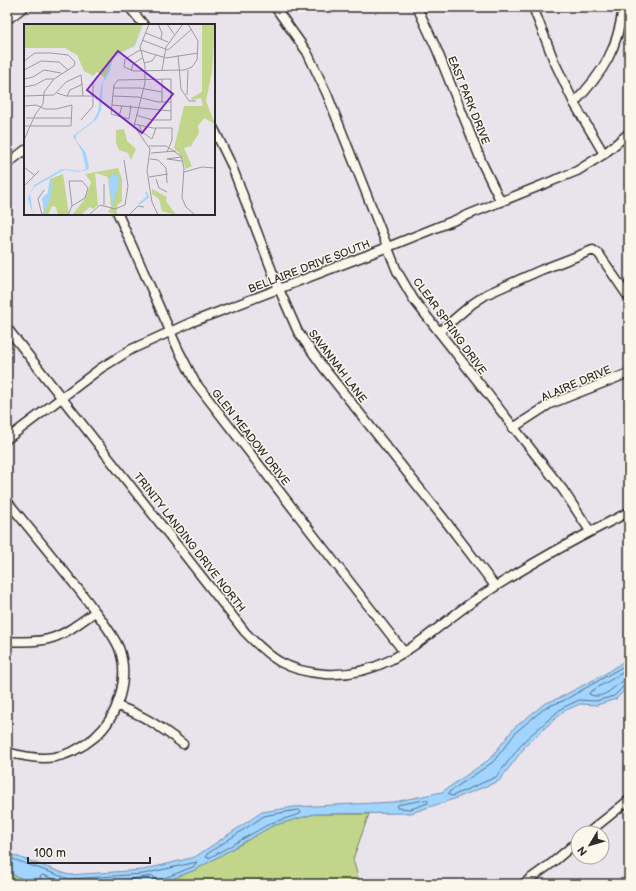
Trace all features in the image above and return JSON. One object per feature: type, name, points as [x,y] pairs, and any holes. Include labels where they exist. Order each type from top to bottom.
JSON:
[{"type":"street","points":[[7,20],[24,7]]},
{"type":"street","points":[[129,7],[143,24]]},
{"type":"street","name":"CLEAR SPRING DRIVE","points":[[275,7],[306,52],[327,94],[397,271],[414,300],[563,490],[590,531]]},
{"type":"street","name":"EAST PARK DRIVE","points":[[417,7],[437,50],[482,163],[501,202]]},
{"type":"street","points":[[533,7],[554,61],[574,103],[604,154]]},
{"type":"street","points":[[574,103],[595,81],[606,65],[617,35],[623,7]]},
{"type":"street","name":"SAVANNAH LANE","points":[[215,131],[231,164],[279,289],[295,326],[323,367],[495,586]]},
{"type":"street","name":"BELLAIRE DRIVE SOUTH","points":[[7,439],[101,368],[126,353],[170,332],[577,171],[604,154],[629,133]]},
{"type":"street","points":[[7,164],[24,151]]},
{"type":"street","name":"GLEN MEADOW DRIVE","points":[[118,215],[170,332],[195,382],[404,652]]},
{"type":"street","points":[[439,332],[472,304],[487,294],[541,270],[593,250],[599,254],[629,298]]},
{"type":"street","name":"TRINITY LANDING DRIVE NORTH","points":[[7,328],[61,397],[102,446],[245,632],[265,653],[276,661],[310,673],[342,675],[366,671],[379,666],[404,652],[495,586],[570,541],[629,512]]},
{"type":"street","name":"ALAIRE DRIVE","points":[[513,428],[550,404],[629,372]]},
{"type":"street","points":[[7,501],[95,612],[114,639],[120,653],[122,673],[121,692],[114,714],[100,732],[86,744],[69,754],[54,758],[26,757],[7,752]]},
{"type":"street","points":[[7,641],[32,643],[47,640],[68,631],[95,612]]},
{"type":"street","points":[[117,706],[136,712],[183,744]]},
{"type":"street","points":[[598,825],[629,800]]},
{"type":"street","points":[[523,884],[570,848]]},
{"type":"green space","points":[[314,814],[369,814],[353,859],[360,884],[158,884],[195,870],[272,826]]},
{"type":"green space","points":[[7,873],[38,884],[7,884]]},
{"type":"water","points":[[629,658],[629,686],[616,699],[597,705],[580,704],[564,711],[528,743],[499,781],[454,799],[411,813],[314,814],[272,826],[195,870],[158,884],[38,884],[7,873],[7,853],[69,875],[143,870],[195,857],[262,812],[294,807],[394,802],[442,792],[490,759],[514,728],[544,704],[561,697],[603,675]]}]
